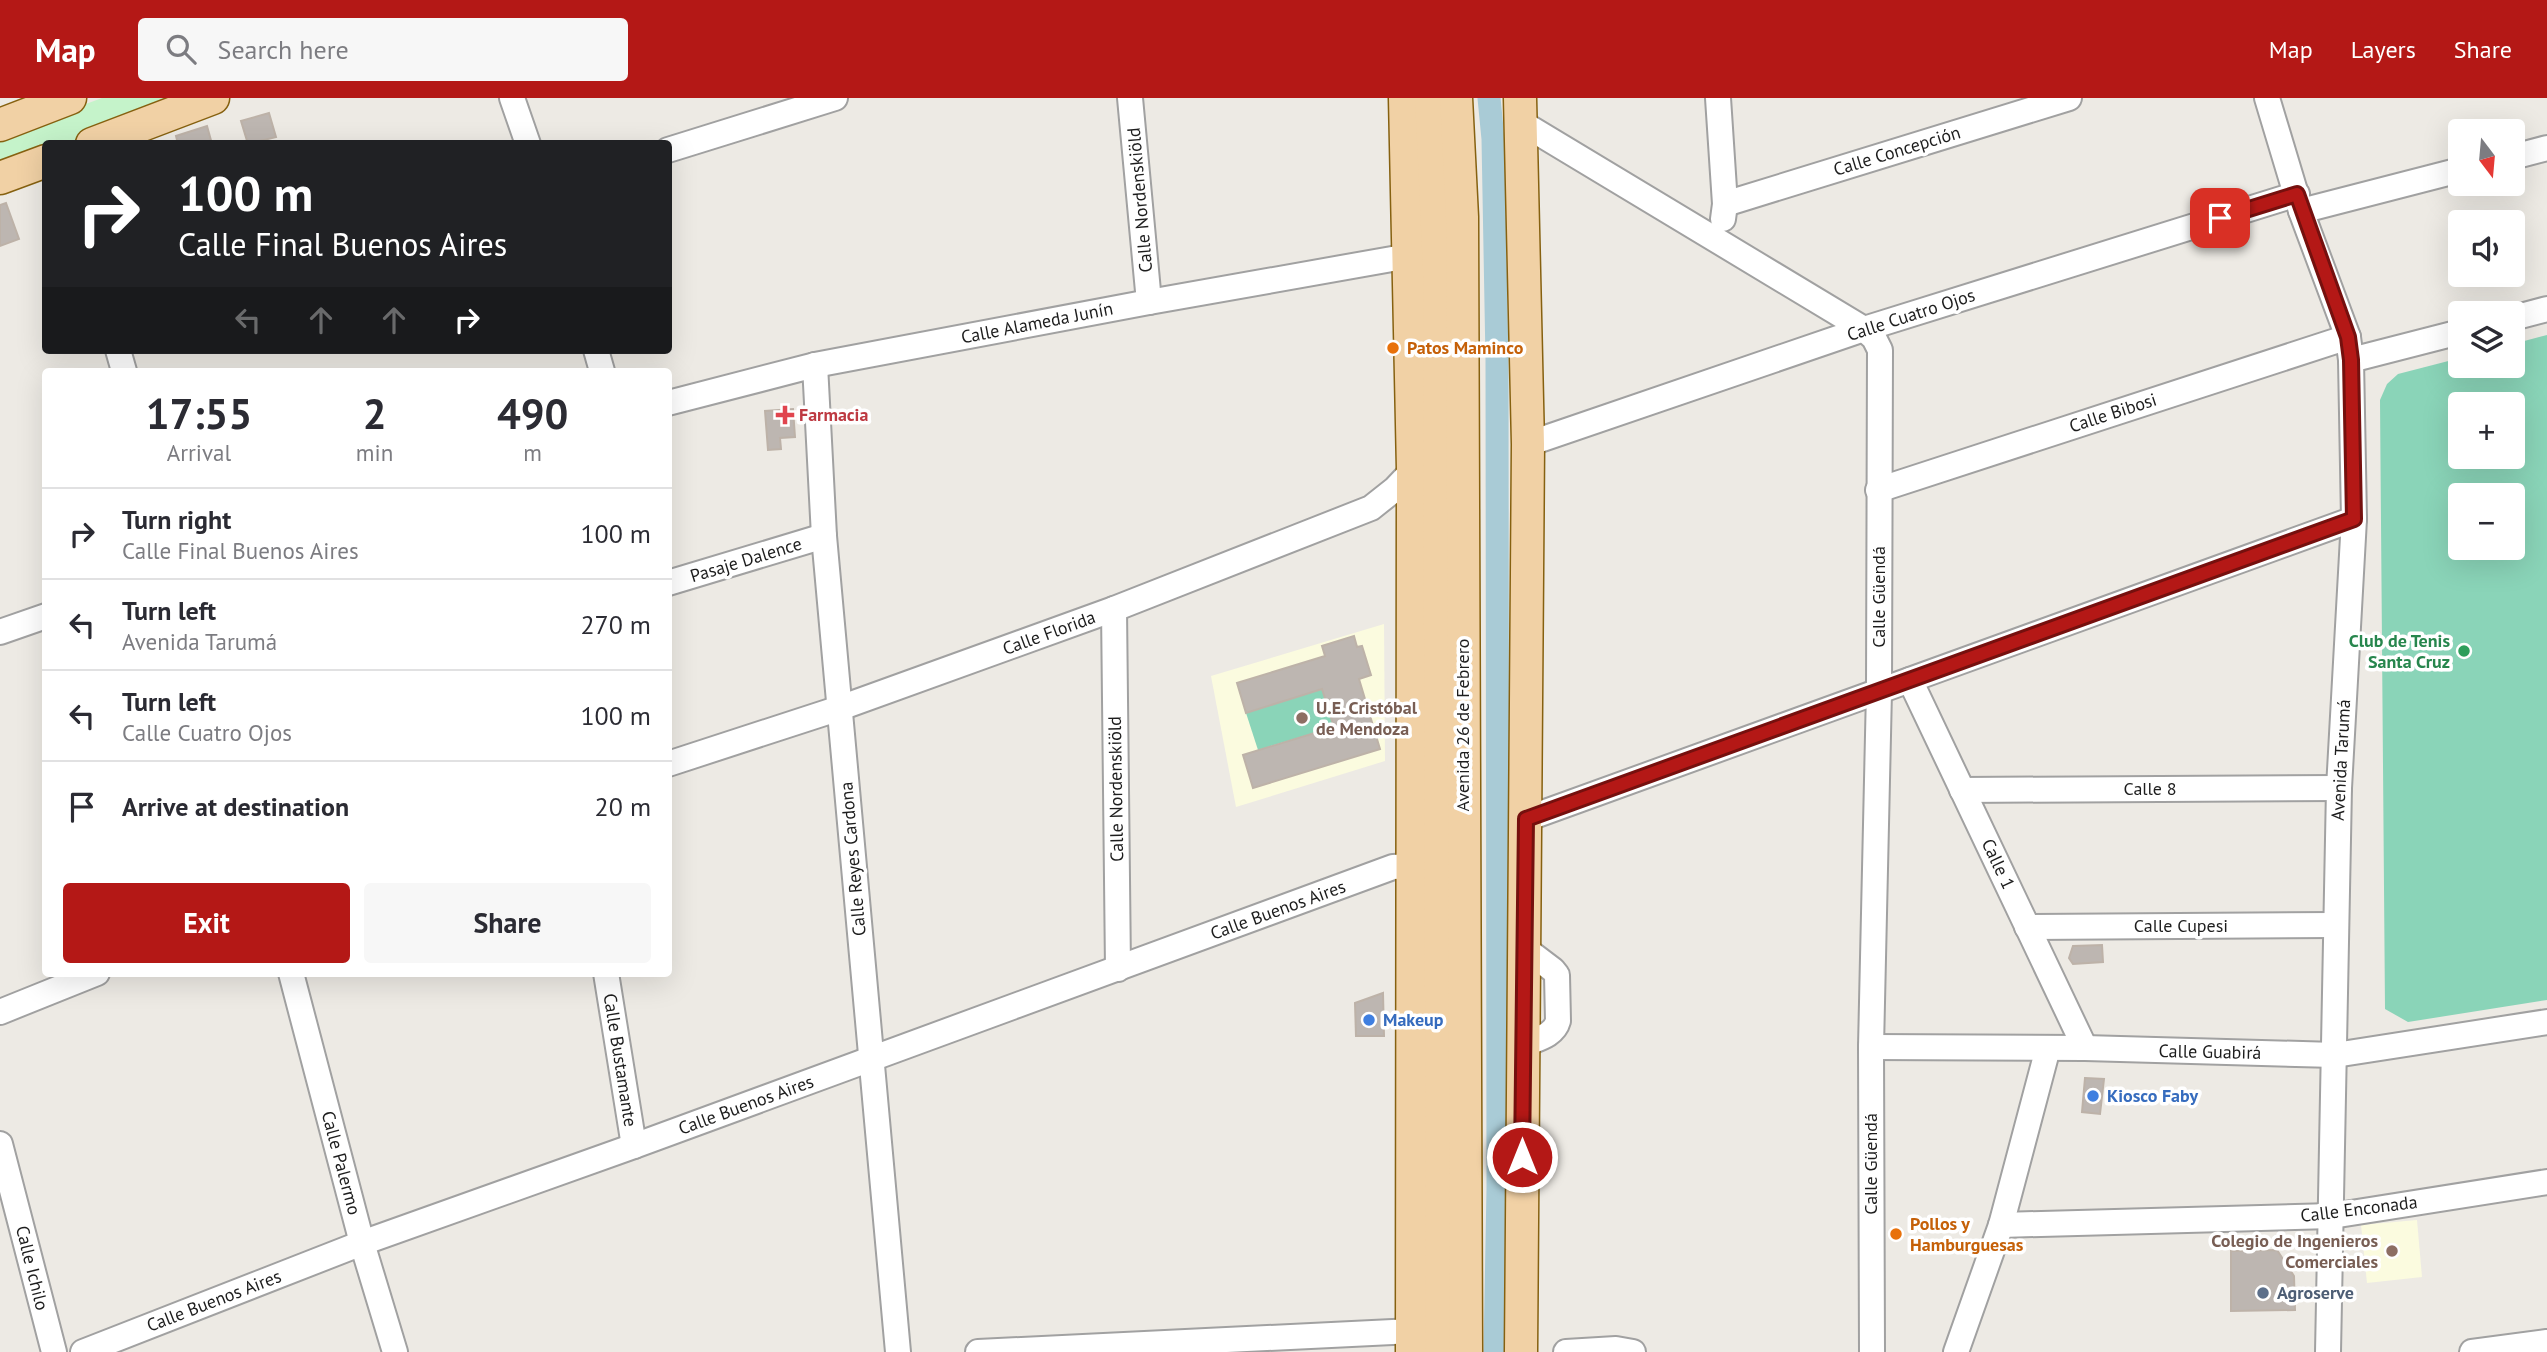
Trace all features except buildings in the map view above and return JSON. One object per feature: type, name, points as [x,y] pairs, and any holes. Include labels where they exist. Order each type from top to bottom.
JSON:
[{"type":"main road","points":[[0,125],[70,98]]},
{"type":"main road","points":[[103,140],[213,98]]},
{"type":"main road","points":[[1405,98],[1413,470],[1413,1342]]},
{"type":"main road","name":"Avenida 26 de Febrero","points":[[1431,98],[1439,269],[1443,1352]]},
{"type":"main road","name":"Avenida 26 de Febrero","points":[[1456,98],[1462,217],[1466,1352]]},
{"type":"main road","points":[[1521,110],[1528,444],[1521,1352]]},
{"type":"main road","points":[[0,178],[42,162]]},
{"type":"street","points":[[512,98],[527,140]]},
{"type":"street","points":[[672,149],[835,98]]},
{"type":"street","name":"Calle Nordenskiöld","points":[[1130,98],[1149,302]]},
{"type":"street","points":[[1718,98],[1725,204],[1719,240]]},
{"type":"street","name":"Calle Concepción","points":[[1725,204],[2069,98]]},
{"type":"street","name":"Avenida Tarumá","points":[[2267,98],[2299,203],[2350,348],[2354,519],[2339,788],[2329,1352]]},
{"type":"street","name":"Calle Güendá","points":[[1521,110],[1559,146],[1864,329],[1874,338],[1880,350],[1879,691],[1871,1047],[1872,1352]]},
{"type":"street","points":[[1523,155],[1536,146],[1559,146]]},
{"type":"street","points":[[2525,154],[2547,148]]},
{"type":"street","name":"Calle Cuatro Ojos","points":[[1528,444],[1864,329],[2299,203],[2448,172]]},
{"type":"street","name":"Calle Alameda Junín","points":[[672,402],[815,365],[1409,256]]},
{"type":"street","points":[[2525,315],[2547,309]]},
{"type":"street","name":"Calle Bibosi","points":[[1878,489],[2350,348],[2448,334]]},
{"type":"street","name":"Calle Reyes Cardona","points":[[815,365],[824,536],[898,1352]]},
{"type":"street","name":"Calle Florida","points":[[672,763],[840,708],[1114,609],[1371,508],[1413,470]]},
{"type":"street","points":[[1526,819],[2354,519]]},
{"type":"street","name":"Pasaje Dalence","points":[[672,582],[824,536]]},
{"type":"street","name":"Calle Nordenskiöld","points":[[1114,609],[1118,969]]},
{"type":"street","points":[[0,632],[42,617]]},
{"type":"street","name":"Calle 1","points":[[1910,680],[2085,1048]]},
{"type":"street","name":"Calle 8","points":[[1962,790],[2339,788]]},
{"type":"street","name":"Calle Buenos Aires","points":[[83,1352],[362,1243],[1393,867],[1411,866]]},
{"type":"street","name":"Calle Cupesi","points":[[2027,927],[2336,925]]},
{"type":"street","points":[[0,1012],[87,977]]},
{"type":"street","name":"Calle Palermo","points":[[292,977],[362,1243],[395,1352]]},
{"type":"street","name":"Calle Bustamante","points":[[607,977],[634,1146]]},
{"type":"street","name":"Calle Guabirá","points":[[1871,1047],[2085,1048],[2335,1055],[2547,1021]]},
{"type":"street","points":[[1956,1352],[2001,1224],[2048,1048]]},
{"type":"street","name":"Calle Ichilo","points":[[0,1144],[54,1352]]},
{"type":"street","name":"Calle Enconada","points":[[2001,1224],[2332,1216],[2547,1182]]},
{"type":"street","points":[[978,1352],[1413,1342]]},
{"type":"street","points":[[2472,1352],[2547,1342]]},
{"type":"street","points":[[1566,1352],[1616,1349],[1633,1352]]},
{"type":"shaded area","name":"U.E. Cristóbal de Mendoza","points":[[1384,624],[1385,761],[1236,807],[1211,676]]},
{"type":"shaded area","name":"Colegio de Ingenieros Comerciales","points":[[2417,1220],[2422,1277],[2367,1283],[2361,1225]]},
{"type":"green space","points":[[102,98],[192,98],[81,140],[42,140],[42,155],[0,172],[0,136]]},
{"type":"green space","name":"Club de Tenis Santa Cruz","points":[[2547,335],[2547,1000],[2408,1022],[2385,1009],[2380,400],[2387,384],[2398,374],[2448,361],[2448,378],[2525,378],[2525,341]]},
{"type":"green space","points":[[1322,689],[1334,727],[1258,750],[1246,713]]},
{"type":"waterway","points":[[1489,98],[1493,139],[1497,360],[1498,1188],[1495,1352]]},
{"type":"place","name":"Patos Maminco","points":[[1393,348]]},
{"type":"place","name":"Farmacia","points":[[785,415]]},
{"type":"place","name":"Club de Tenis Santa Cruz","points":[[2464,651]]},
{"type":"place","name":"U.E. Cristóbal de Mendoza","points":[[1302,718]]},
{"type":"place","name":"Makeup","points":[[1369,1020]]},
{"type":"place","name":"Kiosco Faby","points":[[2093,1096]]},
{"type":"place","name":"Pollos y Hamburguesas","points":[[1896,1234]]},
{"type":"place","name":"Colegio de Ingenieros Comerciales","points":[[2392,1251]]},
{"type":"place","name":"Agroserve","points":[[2263,1293]]},
{"type":"route","points":[[1522,1157],[1526,819],[2354,519],[2351,360],[2348,337],[2297,194],[2220,218]]}]
